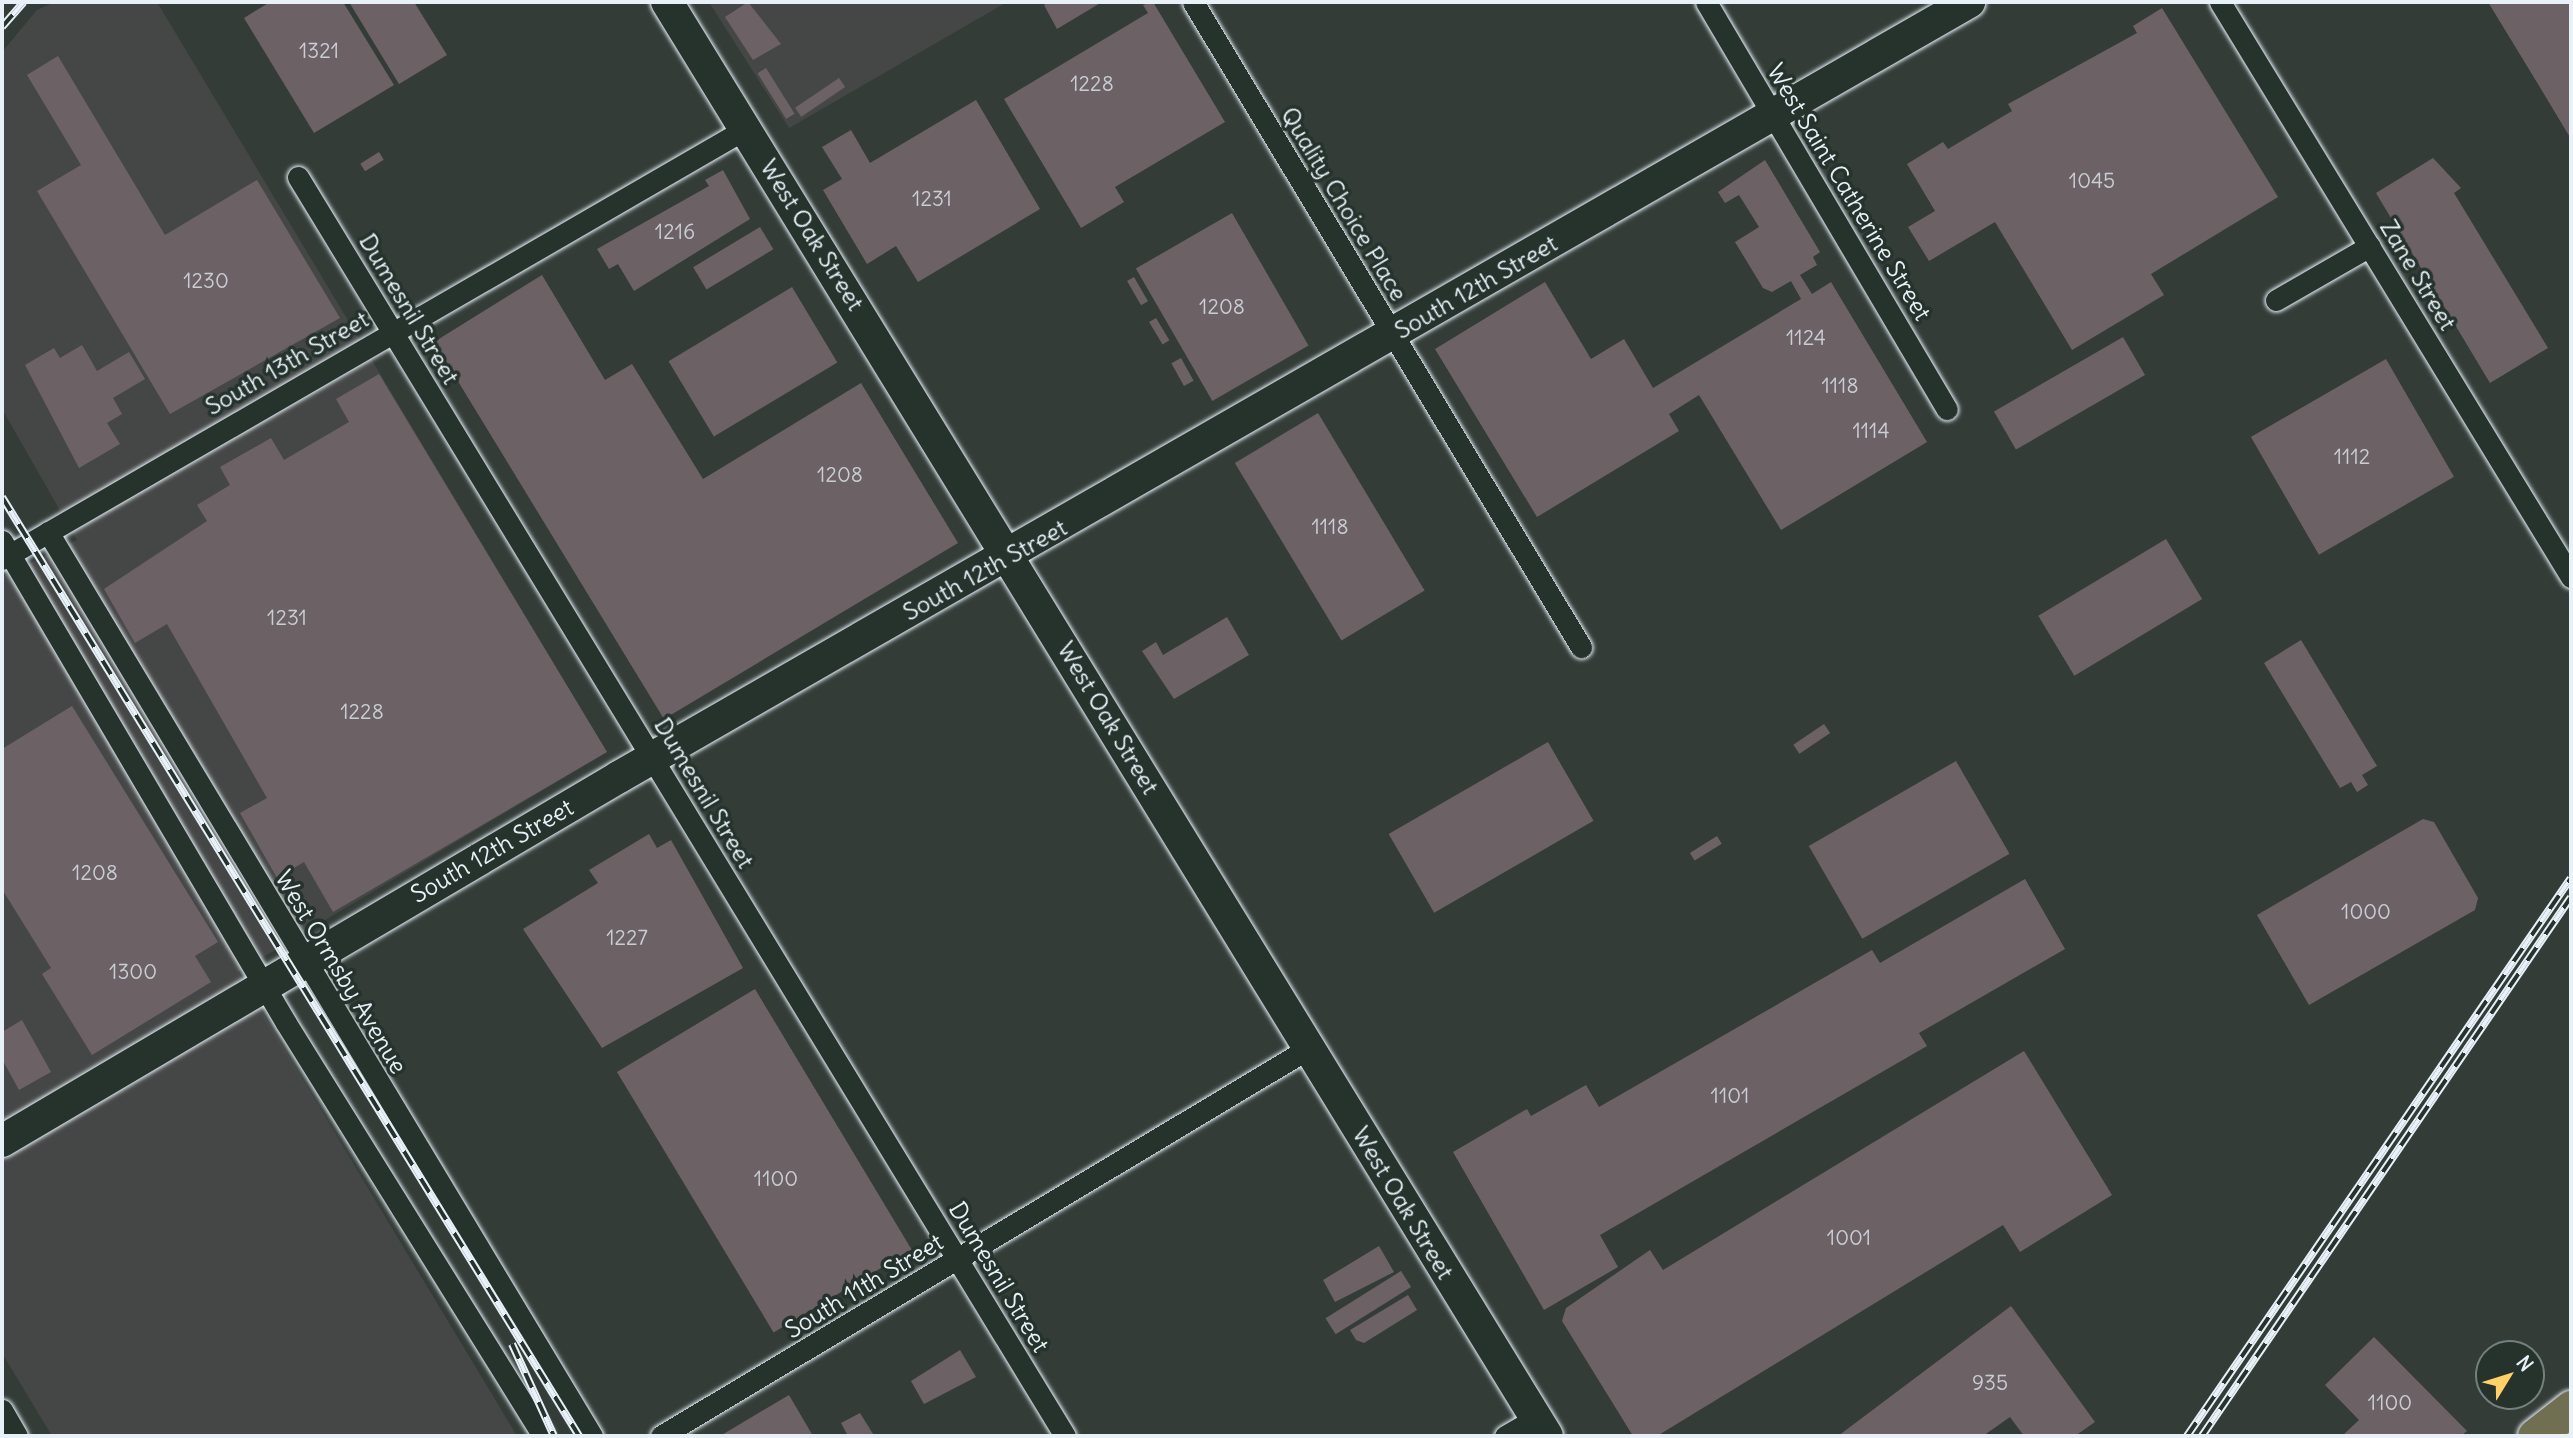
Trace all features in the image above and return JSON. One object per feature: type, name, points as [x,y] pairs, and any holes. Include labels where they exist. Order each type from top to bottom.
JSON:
[{"type":"main road","points":[[2535,1436],[2571,1408]]},
{"type":"street","name":"West Oak Street","points":[[667,2],[1011,558],[1541,1427]]},
{"type":"street","name":"Quality Choice Place","points":[[1193,2],[1581,647]]},
{"type":"street","name":"West Saint Catherine Street","points":[[1706,2],[1947,409]]},
{"type":"street","name":"South 12th Street","points":[[2,1141],[265,982],[656,757],[1011,558],[1969,2]]},
{"type":"street","name":"Zane Street","points":[[2220,2],[2571,577]]},
{"type":"street","name":"South 13th Street","points":[[5,551],[48,532],[745,129]]},
{"type":"street","name":"Dumesnil Street","points":[[298,177],[656,757],[1065,1436]]},
{"type":"street","points":[[2276,300],[2370,246]]},
{"type":"street","name":"West Ormsby Avenue","points":[[48,532],[303,961],[592,1436]]},
{"type":"street","points":[[5,551],[542,1436]]},
{"type":"street","name":"South 11th Street","points":[[661,1436],[959,1261],[1309,1048]]},
{"type":"street","points":[[2,1410],[17,1436]]},
{"type":"street","points":[[1505,1436],[1541,1427]]},
{"type":"shaded area","points":[[55,2],[157,2],[607,752],[238,972],[517,1436],[52,1436],[2,1353],[2,577],[77,540],[2,409],[2,52],[37,10]]},
{"type":"shaded area","points":[[709,2],[1007,2],[789,128]]},
{"type":"building","points":[[270,2],[343,2],[394,85],[314,133],[244,18]]},
{"type":"building","points":[[349,2],[414,2],[447,55],[399,84]]},
{"type":"building","points":[[748,2],[781,44],[753,60],[725,17]]},
{"type":"building","points":[[1049,2],[1102,2],[1057,29],[1044,5]]},
{"type":"building","points":[[1153,2],[1225,122],[1115,187],[1124,202],[1081,228],[1004,99],[1148,13],[1143,5]]},
{"type":"building","points":[[2488,2],[2571,2],[2571,139],[2541,89]]},
{"type":"building","points":[[2162,8],[2278,197],[2151,274],[2164,295],[2072,350],[1995,222],[1929,261],[1908,227],[1935,211],[1907,164],[1943,142],[1948,149],[2012,111],[2008,104],[2137,33],[2133,26]]},
{"type":"building","points":[[58,56],[165,235],[257,180],[340,318],[170,414],[37,191],[81,165],[27,75]]},
{"type":"building","points":[[766,68],[795,114],[786,119],[758,73]]},
{"type":"building","points":[[839,78],[845,87],[801,117],[795,108]]},
{"type":"building","points":[[976,100],[1040,209],[918,282],[896,246],[867,264],[823,190],[842,179],[822,147],[851,130],[870,163]]},
{"type":"building","points":[[379,152],[384,160],[365,171],[360,164]]},
{"type":"building","points":[[2433,158],[2461,188],[2454,193],[2548,348],[2490,383],[2376,193]]},
{"type":"building","points":[[1765,160],[1820,252],[1813,257],[1817,265],[1800,275],[1812,294],[1831,282],[1927,442],[1781,530],[1699,395],[1669,414],[1679,431],[1537,517],[1435,349],[1545,282],[1591,359],[1624,339],[1653,388],[1801,299],[1791,281],[1772,292],[1763,288],[1735,242],[1759,227],[1739,195],[1725,203],[1718,192]]},
{"type":"building","points":[[723,170],[750,219],[634,291],[618,264],[609,269],[597,249],[709,186],[705,180]]},
{"type":"building","points":[[1232,213],[1308,346],[1212,401],[1136,268]]},
{"type":"building","points":[[760,227],[773,249],[707,289],[693,267]]},
{"type":"building","points":[[542,275],[605,380],[632,364],[703,479],[861,383],[958,543],[664,719],[434,342]]},
{"type":"building","points":[[1134,277],[1148,301],[1141,305],[1127,281]]},
{"type":"building","points":[[792,287],[837,362],[714,437],[669,361]]},
{"type":"building","points":[[1156,318],[1169,340],[1163,344],[1149,322]]},
{"type":"building","points":[[2123,337],[2145,375],[2016,450],[1994,412]]},
{"type":"building","points":[[82,345],[97,371],[129,352],[145,379],[113,398],[122,414],[107,423],[120,444],[79,468],[25,365],[54,348],[60,358]]},
{"type":"building","points":[[1181,358],[1194,381],[1184,386],[1171,363]]},
{"type":"building","points":[[2386,359],[2454,477],[2319,555],[2251,437]]},
{"type":"building","points":[[379,374],[607,752],[333,912],[304,862],[277,878],[240,813],[267,798],[167,624],[135,643],[104,589],[207,521],[197,505],[230,485],[220,467],[271,438],[284,460],[349,422],[336,399]]},
{"type":"building","points":[[1318,413],[1425,590],[1341,640],[1235,463]]},
{"type":"building","points":[[2166,539],[2202,599],[2074,676],[2038,616]]},
{"type":"building","points":[[1227,617],[1249,655],[1174,699],[1142,651],[1156,642],[1163,655]]},
{"type":"building","points":[[2301,640],[2377,766],[2362,775],[2368,785],[2357,792],[2351,782],[2340,788],[2264,663]]},
{"type":"building","points":[[72,706],[218,942],[195,956],[211,982],[92,1055],[42,974],[51,968],[2,889],[2,749]]},
{"type":"building","points":[[1824,724],[1830,733],[1799,754],[1793,745]]},
{"type":"building","points":[[1548,742],[1594,821],[1434,913],[1389,834]]},
{"type":"building","points":[[1956,761],[2010,854],[1862,939],[1809,846]]},
{"type":"building","points":[[2423,819],[2434,822],[2478,898],[2475,910],[2309,1005],[2257,915]]},
{"type":"building","points":[[649,834],[657,848],[671,840],[743,968],[602,1048],[523,929],[598,883],[589,870]]},
{"type":"building","points":[[1717,836],[1722,844],[1695,861],[1690,853]]},
{"type":"building","points":[[2025,879],[2065,949],[1919,1033],[1927,1046],[1600,1235],[1618,1267],[1544,1310],[1453,1152],[1527,1109],[1531,1116],[1586,1085],[1599,1107],[1872,950],[1880,963]]},
{"type":"building","points":[[755,989],[912,1250],[774,1332],[617,1072]]},
{"type":"building","points":[[22,1020],[51,1072],[19,1090],[2,1059],[2,1032]]},
{"type":"building","points":[[2024,1051],[2112,1195],[2020,1252],[2003,1225],[1657,1436],[1633,1436],[1562,1321],[1566,1308],[1650,1250],[1663,1270]]},
{"type":"building","points":[[1379,1246],[1394,1272],[1335,1302],[1323,1280]]},
{"type":"building","points":[[1401,1271],[1411,1287],[1336,1334],[1326,1318]]},
{"type":"building","points":[[1408,1295],[1417,1310],[1364,1343],[1356,1340],[1350,1330]]},
{"type":"building","points":[[2011,1306],[2095,1422],[2075,1436],[2024,1436],[2010,1417],[1983,1436],[1838,1436]]},
{"type":"building","points":[[2374,1337],[2467,1431],[2461,1436],[2342,1436],[2359,1420],[2325,1385]]},
{"type":"building","points":[[960,1350],[976,1377],[924,1404],[911,1381]]},
{"type":"building","points":[[789,1395],[813,1436],[720,1436]]},
{"type":"building","points":[[860,1413],[873,1434],[848,1436],[841,1423]]},
{"type":"railway","points":[[2,27],[24,2]]},
{"type":"railway","points":[[2,497],[579,1436]]},
{"type":"railway","points":[[2187,1436],[2571,878]]},
{"type":"railway","points":[[2202,1436],[2571,897]]},
{"type":"railway","points":[[512,1344],[554,1436]]}]
